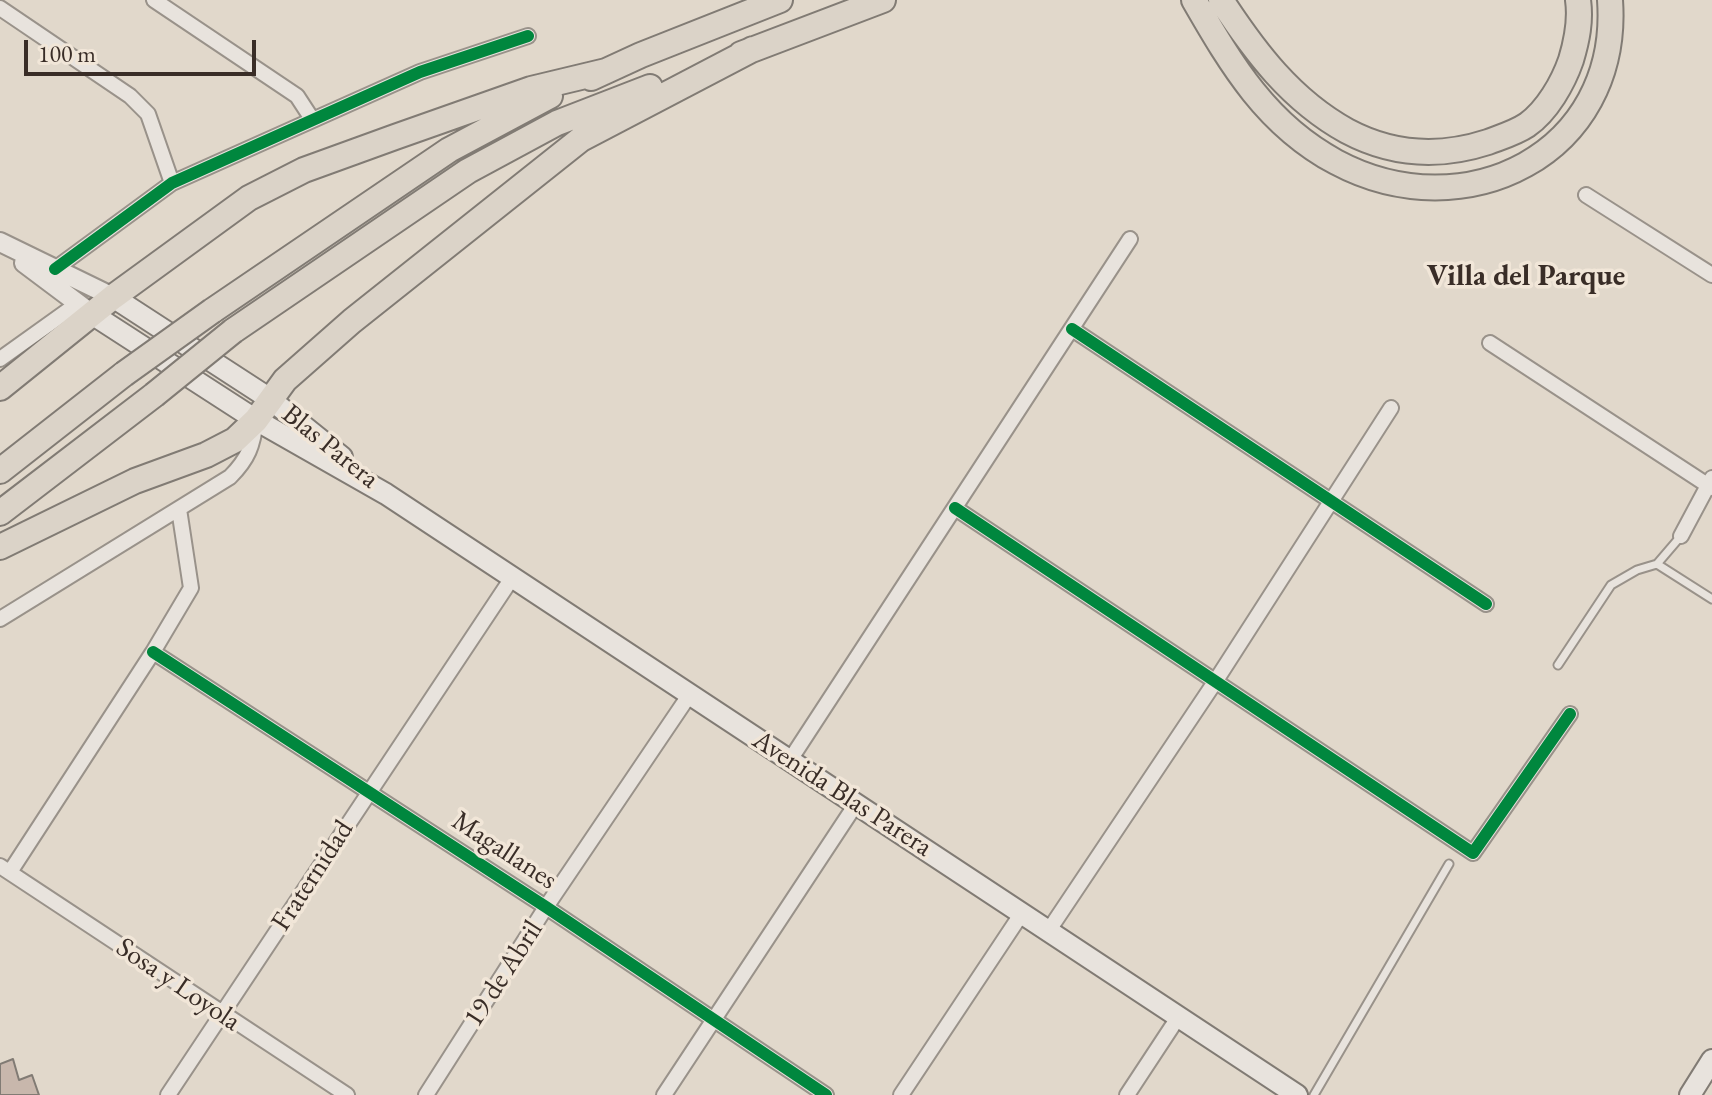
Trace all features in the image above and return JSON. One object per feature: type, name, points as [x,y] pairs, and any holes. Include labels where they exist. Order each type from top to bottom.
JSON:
[{"type":"highway","points":[[743,14],[769,0]]},
{"type":"highway","points":[[0,471],[124,374],[212,311],[449,150],[536,102],[780,0]]},
{"type":"highway","points":[[0,513],[233,331],[468,171],[557,123],[883,0]]},
{"type":"highway","points":[[1194,0],[1231,64],[1257,98],[1305,142],[1336,162],[1389,183],[1441,188],[1470,185],[1515,171],[1536,160],[1573,128],[1602,78],[1610,37],[1610,0]]},
{"type":"highway","points":[[1221,0],[1276,75],[1318,112],[1373,143],[1420,154],[1476,146],[1527,124],[1543,109],[1568,69],[1579,24],[1578,0]]},
{"type":"highway","points":[[0,547],[135,481],[206,455],[235,440],[256,420],[285,380],[352,321],[581,139],[753,49]]},
{"type":"highway","points":[[0,388],[85,309],[113,297],[249,198],[304,170],[531,89],[606,71]]},
{"type":"main road","name":"Blas Parera","points":[[113,297],[270,399],[386,494]]},
{"type":"main road","name":"Blas Parera","points":[[85,309],[256,420],[386,494]]},
{"type":"main road","name":"Avenida Blas Parera","points":[[386,494],[1179,1016],[1288,1093]]},
{"type":"main road","points":[[1690,1095],[1712,1060]]},
{"type":"street","points":[[154,0],[297,96],[312,119]]},
{"type":"street","points":[[0,8],[130,96],[148,114],[172,183]]},
{"type":"street","points":[[55,269],[172,183],[420,72],[528,36]]},
{"type":"street","points":[[1586,195],[1712,275]]},
{"type":"street","points":[[790,760],[1130,239]]},
{"type":"street","name":"Blas Parera","points":[[0,243],[113,297]]},
{"type":"street","name":"Blas Parera","points":[[0,243],[85,309]]},
{"type":"street","points":[[0,359],[85,309]]},
{"type":"street","points":[[1072,329],[1486,604]]},
{"type":"street","points":[[1490,343],[1710,484],[1681,536]]},
{"type":"street","points":[[1049,930],[1215,682],[1391,408]]},
{"type":"street","points":[[0,619],[230,477],[245,463],[253,446],[256,420]]},
{"type":"street","points":[[955,508],[1473,853],[1570,714]]},
{"type":"street","points":[[5,869],[153,652],[191,588],[179,509]]},
{"type":"street","name":"Fraternidad","points":[[168,1095],[512,578]]},
{"type":"street","name":"Magallanes","points":[[153,652],[546,907],[826,1095]]},
{"type":"street","name":"19 de Abril","points":[[426,1095],[546,907],[690,694]]},
{"type":"street","points":[[664,1095],[856,804]]},
{"type":"street","name":"Sosa y Loyola","points":[[5,869],[347,1095]]},
{"type":"street","points":[[901,1095],[1022,913]]},
{"type":"street","points":[[1127,1095],[1179,1016]]},
{"type":"lane","points":[[1558,665],[1611,585],[1637,570],[1657,564],[1681,536]]},
{"type":"lane","points":[[1657,564],[1712,599]]},
{"type":"lane","points":[[1314,1095],[1449,864]]},
{"type":"building","points":[[13,1059],[19,1080],[32,1075],[39,1095],[0,1095],[0,1064]]},
{"type":"cycle path","points":[[55,269],[172,183],[420,72],[528,36]]},
{"type":"cycle path","points":[[1072,329],[1486,604]]},
{"type":"cycle path","points":[[955,508],[1473,853],[1570,714]]},
{"type":"cycle path","points":[[153,652],[546,907],[826,1095]]},
{"type":"district","name":"Villa del Parque","points":[[1526,277]]}]
